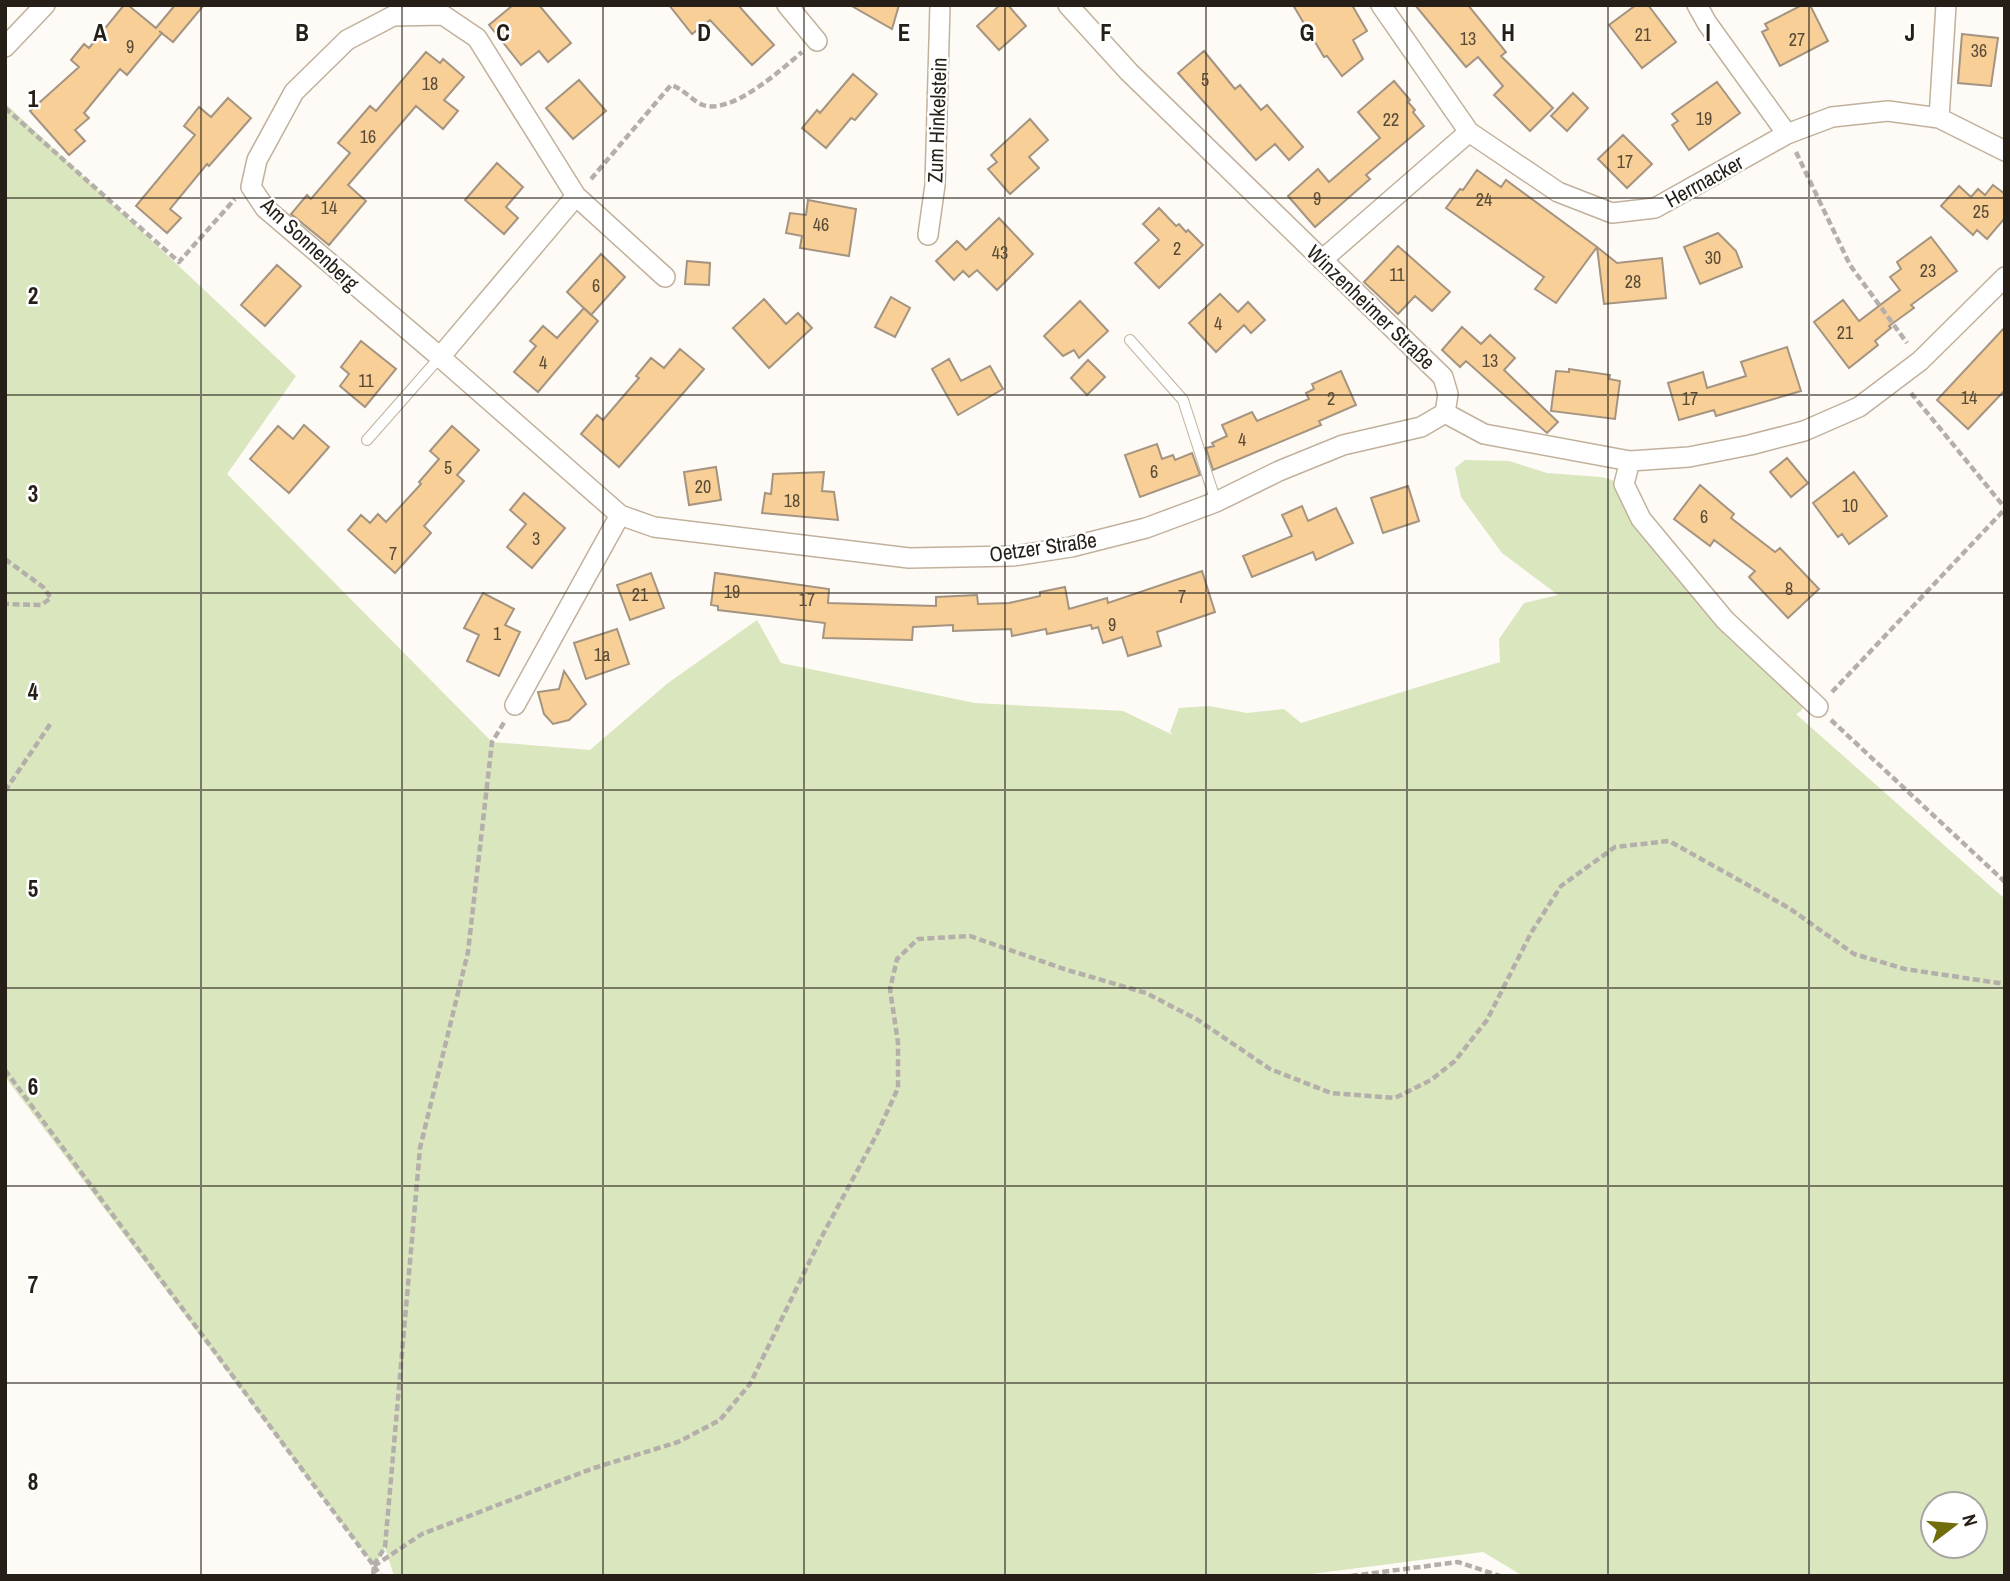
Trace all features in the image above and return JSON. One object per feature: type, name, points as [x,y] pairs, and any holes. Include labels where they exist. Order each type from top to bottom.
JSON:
[{"type":"street","points":[[5,47],[45,5]]},
{"type":"street","points":[[787,5],[817,41]]},
{"type":"street","name":"Zum Hinkelstein","points":[[928,235],[935,185],[940,5]]},
{"type":"street","name":"Winzenheimer Straße","points":[[1068,5],[1129,72],[1443,377],[1448,394],[1445,413]]},
{"type":"street","name":"Herrnacker","points":[[1381,5],[1469,132],[1558,192],[1612,213],[1656,208],[1787,134],[1832,117],[1888,111],[1939,118],[2005,152]]},
{"type":"street","points":[[1697,5],[1787,134]]},
{"type":"street","points":[[1939,118],[1946,5]]},
{"type":"street","name":"Am Sonnenberg","points":[[620,515],[265,208],[251,187],[257,160],[294,92],[347,40],[393,16],[443,15],[477,38],[576,196],[665,277]]},
{"type":"street","points":[[1322,260],[1469,132]]},
{"type":"street","points":[[440,357],[576,196]]},
{"type":"street","points":[[1445,413],[1484,434],[1630,461],[1689,457],[1750,445],[1804,431],[1859,407],[1920,361],[2005,277]]},
{"type":"street","name":"Oetzer Straße","points":[[620,515],[654,527],[909,558],[1013,556],[1071,547],[1146,528],[1216,502],[1279,471],[1343,445],[1421,427],[1445,413]]},
{"type":"street","points":[[1630,461],[1624,484],[1641,519],[1725,620],[1818,708]]},
{"type":"street","points":[[515,705],[620,515]]},
{"type":"lane","points":[[1130,341],[1182,400],[1216,502]]},
{"type":"lane","points":[[367,440],[440,357]]},
{"type":"path","points":[[576,196],[671,85],[680,88],[703,105],[715,106],[749,96],[817,41]]},
{"type":"path","points":[[5,108],[179,262],[237,197],[251,187]]},
{"type":"path","points":[[1787,134],[1850,265],[1920,361]]},
{"type":"path","points":[[1899,379],[2005,509],[1818,708],[2005,882]]},
{"type":"path","points":[[5,559],[43,587],[51,598],[41,605],[5,604]]},
{"type":"path","points":[[373,1576],[374,1566],[385,1547],[420,1148],[468,952],[492,742],[515,705]]},
{"type":"path","points":[[5,790],[51,723]]},
{"type":"path","points":[[374,1566],[422,1534],[594,1468],[678,1442],[720,1420],[750,1384],[898,1088],[898,1042],[890,989],[897,959],[918,939],[970,936],[1146,993],[1198,1020],[1269,1069],[1331,1093],[1395,1098],[1431,1080],[1455,1061],[1487,1020],[1531,933],[1561,886],[1615,848],[1669,841],[1789,908],[1854,954],[1905,969],[2005,984]]},
{"type":"path","points":[[5,1070],[382,1576]]},
{"type":"path","points":[[1351,1576],[1458,1562],[1500,1576]]},
{"type":"green space","points":[[5,103],[296,376],[227,474],[492,742],[590,750],[668,683],[757,620],[781,663],[975,703],[1123,711],[1173,735],[1170,732],[1179,708],[1209,706],[1247,713],[1284,709],[1301,723],[1500,662],[1499,639],[1524,603],[1558,595],[1502,553],[1461,497],[1455,468],[1465,460],[1509,461],[1547,473],[1612,480],[1621,493],[1628,516],[1806,700],[1801,711],[1796,714],[2005,899],[2005,1576],[1523,1576],[1483,1552],[1296,1576],[394,1576],[385,1548],[374,1566],[5,1077]]},
{"type":"building","points":[[124,5],[128,5],[156,28],[175,5],[204,5],[173,42],[162,33],[127,75],[120,69],[84,113],[89,118],[75,130],[85,141],[69,155],[30,111],[79,67],[71,60],[84,44],[89,48]]},
{"type":"building","points":[[513,5],[539,5],[571,43],[548,62],[539,51],[521,65],[489,25]]},
{"type":"building","points":[[669,5],[738,5],[774,45],[752,65],[710,20],[692,34]]},
{"type":"building","points":[[850,5],[899,5],[892,29]]},
{"type":"building","points":[[1000,5],[1008,5],[1026,26],[999,50],[977,26]]},
{"type":"building","points":[[1293,5],[1352,5],[1367,31],[1353,40],[1363,59],[1342,76],[1327,56],[1324,57]]},
{"type":"building","points":[[1415,5],[1468,5],[1506,52],[1501,56],[1553,108],[1530,131],[1494,95],[1503,86],[1478,57],[1466,67]]},
{"type":"building","points":[[1636,5],[1648,5],[1676,42],[1642,68],[1609,25]]},
{"type":"building","points":[[1802,5],[1810,5],[1828,41],[1780,66],[1762,32],[1768,29],[1765,24]]},
{"type":"building","points":[[1962,34],[1998,38],[1991,86],[1958,83]]},
{"type":"building","points":[[1204,51],[1235,89],[1240,85],[1261,110],[1267,105],[1303,147],[1289,160],[1275,144],[1256,160],[1178,73]]},
{"type":"building","points":[[426,52],[440,63],[443,59],[464,77],[444,100],[458,111],[443,129],[416,106],[348,185],[366,201],[329,245],[291,214],[307,195],[311,199],[350,153],[338,143],[370,106],[376,111]]},
{"type":"building","points":[[853,74],[877,94],[855,120],[851,118],[826,148],[802,128],[817,110],[820,113]]},
{"type":"building","points":[[579,80],[606,111],[573,139],[546,108]]},
{"type":"building","points":[[1394,81],[1410,100],[1408,102],[1415,110],[1413,112],[1424,126],[1366,175],[1370,179],[1315,227],[1288,196],[1318,169],[1329,182],[1380,138],[1358,112]]},
{"type":"building","points":[[1717,82],[1740,113],[1689,150],[1672,125],[1678,121],[1672,114]]},
{"type":"building","points":[[1573,93],[1588,108],[1567,131],[1551,116]]},
{"type":"building","points":[[228,98],[251,118],[209,166],[207,164],[170,209],[181,218],[167,233],[136,206],[195,135],[184,126],[199,107],[211,117]]},
{"type":"building","points":[[1030,119],[1048,140],[1029,157],[1039,168],[1010,194],[988,169],[997,162],[991,155]]},
{"type":"building","points":[[1623,135],[1652,164],[1627,188],[1598,159]]},
{"type":"building","points":[[497,163],[523,187],[506,207],[518,218],[504,234],[465,200]]},
{"type":"building","points":[[1477,170],[1501,187],[1506,180],[1597,247],[1556,303],[1535,289],[1544,277],[1446,208]]},
{"type":"building","points":[[1993,185],[2005,194],[2005,218],[1987,239],[1977,230],[1973,235],[1941,206],[1959,186],[1971,197],[1978,189],[1985,195]]},
{"type":"building","points":[[808,200],[856,209],[849,256],[800,248],[802,236],[786,233],[790,213],[806,215]]},
{"type":"building","points":[[1159,208],[1176,226],[1179,224],[1186,232],[1188,230],[1203,245],[1159,288],[1135,263],[1159,240],[1143,224]]},
{"type":"building","points":[[999,218],[1033,254],[997,290],[977,270],[969,277],[963,271],[954,280],[936,261],[957,241],[966,250]]},
{"type":"building","points":[[1718,233],[1736,251],[1742,267],[1700,284],[1684,247]]},
{"type":"building","points":[[1931,237],[1957,271],[1911,305],[1914,308],[1889,326],[1891,328],[1875,341],[1878,345],[1849,368],[1814,322],[1843,300],[1859,321],[1900,290],[1890,277],[1901,269],[1897,262]]},
{"type":"building","points":[[1398,246],[1450,292],[1432,311],[1415,296],[1398,314],[1364,282]]},
{"type":"building","points":[[1597,247],[1617,263],[1662,258],[1666,298],[1604,304]]},
{"type":"building","points":[[601,254],[625,277],[591,315],[567,292]]},
{"type":"building","points":[[687,261],[710,263],[709,285],[685,284]]},
{"type":"building","points":[[277,265],[301,286],[265,326],[241,305]]},
{"type":"building","points":[[1220,294],[1238,312],[1248,302],[1265,320],[1251,333],[1244,325],[1216,352],[1189,323]]},
{"type":"building","points":[[891,297],[910,308],[895,337],[875,327]]},
{"type":"building","points":[[764,299],[786,324],[798,313],[812,328],[769,368],[733,328]]},
{"type":"building","points":[[1080,301],[1108,331],[1079,358],[1074,350],[1063,356],[1044,336]]},
{"type":"building","points":[[584,308],[598,321],[538,392],[514,372],[536,346],[530,341],[543,326],[557,338]]},
{"type":"building","points":[[1462,327],[1481,344],[1490,335],[1515,358],[1504,370],[1558,422],[1547,433],[1466,361],[1460,367],[1442,350]]},
{"type":"building","points":[[2005,327],[2005,390],[1968,429],[1937,400]]},
{"type":"building","points":[[361,341],[396,369],[365,407],[340,386],[349,374],[341,367]]},
{"type":"building","points":[[1787,347],[1801,391],[1716,416],[1714,410],[1679,420],[1668,383],[1703,372],[1707,388],[1746,376],[1741,362]]},
{"type":"building","points":[[680,349],[704,369],[619,467],[581,434],[597,415],[603,420],[639,378],[636,376],[651,358],[664,368]]},
{"type":"building","points":[[949,359],[961,381],[990,366],[1003,389],[958,415],[932,369]]},
{"type":"building","points":[[1088,360],[1105,377],[1087,395],[1071,378]]},
{"type":"building","points":[[1569,369],[1610,375],[1609,379],[1620,381],[1615,419],[1551,411],[1556,371],[1569,372]]},
{"type":"building","points":[[1341,371],[1356,405],[1319,421],[1321,425],[1213,470],[1206,448],[1214,446],[1212,443],[1227,436],[1222,425],[1252,412],[1257,421],[1309,399],[1306,393],[1314,389],[1312,384]]},
{"type":"building","points":[[304,425],[329,447],[289,493],[250,459],[278,426],[293,439]]},
{"type":"building","points":[[452,426],[479,450],[457,475],[464,481],[424,526],[431,533],[395,573],[348,530],[361,515],[370,523],[378,514],[386,522],[421,484],[419,482],[439,459],[430,451]]},
{"type":"building","points":[[1157,444],[1162,459],[1173,455],[1175,460],[1192,453],[1200,475],[1140,497],[1125,455]]},
{"type":"building","points":[[1787,458],[1808,483],[1791,497],[1770,472]]},
{"type":"building","points":[[716,467],[721,500],[689,505],[684,472]]},
{"type":"building","points":[[824,472],[822,491],[834,492],[838,520],[762,513],[765,493],[771,494],[773,474]]},
{"type":"building","points":[[1854,472],[1887,516],[1849,544],[1842,534],[1838,537],[1813,503]]},
{"type":"building","points":[[1700,485],[1734,514],[1731,518],[1775,552],[1780,548],[1819,589],[1788,618],[1749,577],[1755,571],[1714,540],[1710,546],[1674,519]]},
{"type":"building","points":[[1408,486],[1419,521],[1383,533],[1371,498]]},
{"type":"building","points":[[524,493],[565,528],[532,568],[507,547],[526,524],[510,510]]},
{"type":"building","points":[[1302,506],[1308,521],[1336,508],[1353,543],[1316,560],[1313,552],[1252,577],[1243,556],[1292,536],[1282,515]]},
{"type":"building","points":[[1202,571],[1215,612],[1157,632],[1161,646],[1128,656],[1122,637],[1103,643],[1098,627],[1092,629],[1091,625],[1047,634],[1046,629],[1012,636],[1011,629],[953,631],[953,625],[913,627],[912,640],[823,638],[825,623],[718,610],[718,606],[711,605],[715,573],[829,589],[828,603],[936,606],[936,597],[977,595],[978,604],[1009,603],[1065,587],[1069,609],[1107,598],[1108,603]]},
{"type":"building","points":[[651,573],[664,608],[630,620],[617,585]]},
{"type":"building","points":[[483,593],[514,609],[505,625],[520,632],[499,676],[467,661],[479,635],[464,628]]},
{"type":"building","points":[[617,629],[629,664],[586,679],[574,643]]},
{"type":"building","points":[[564,671],[586,704],[569,720],[553,724],[544,714],[538,692],[559,689]]}]
